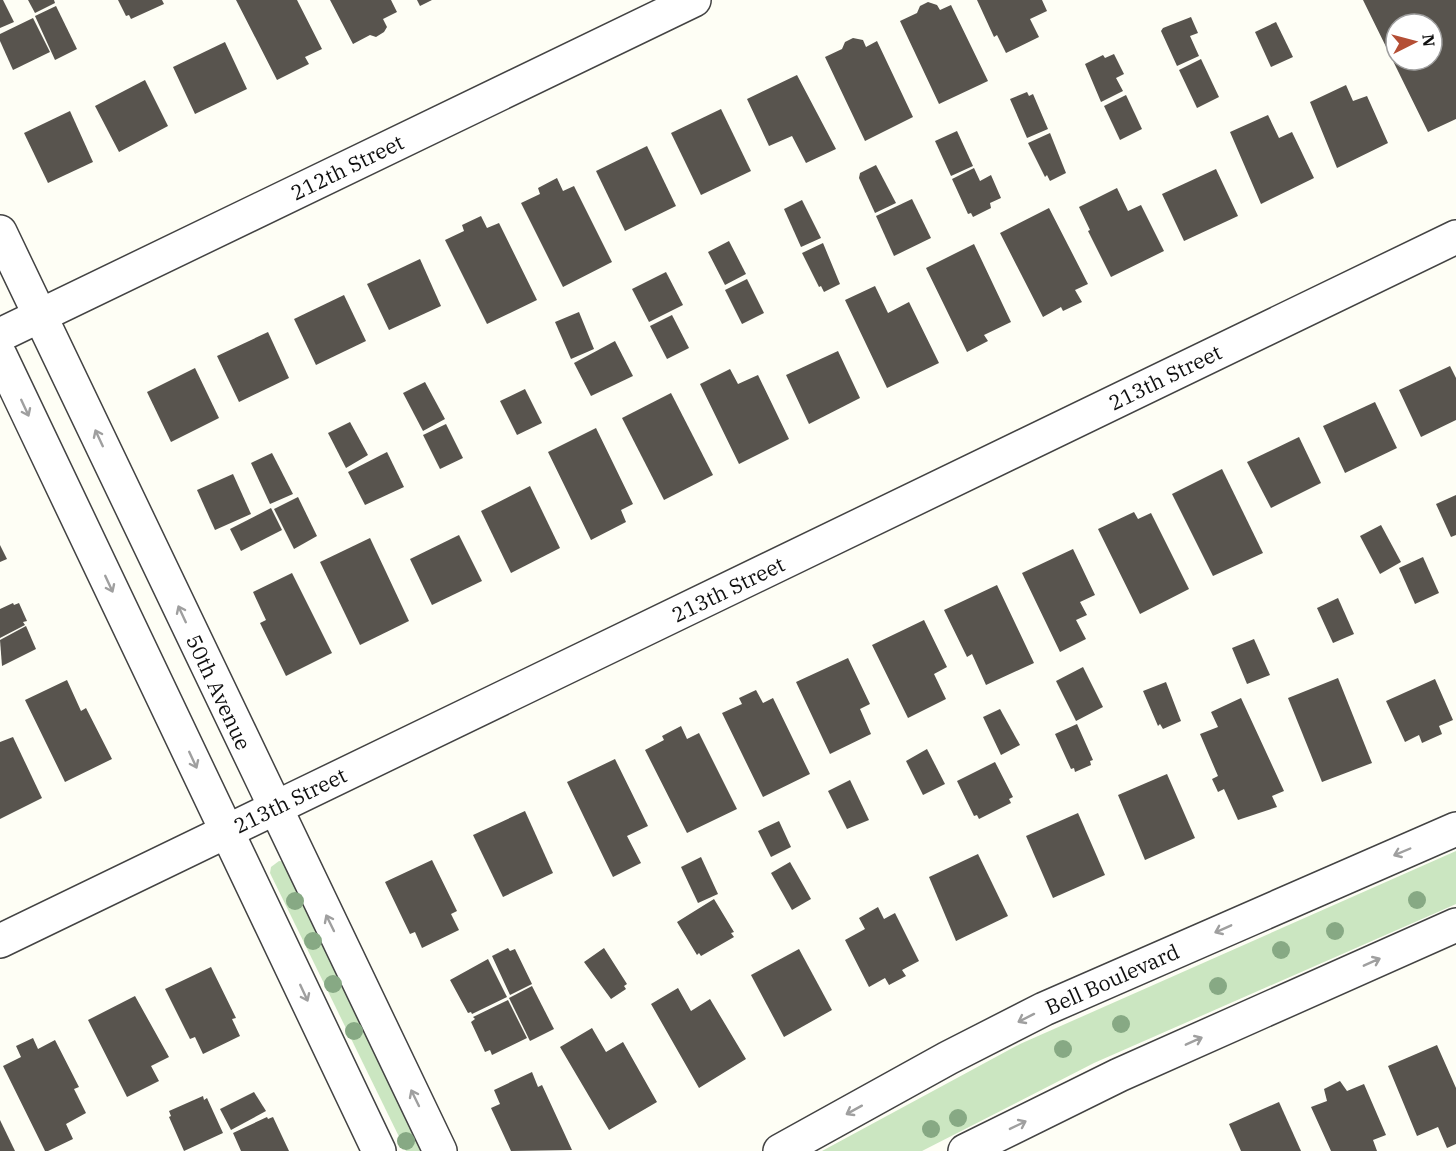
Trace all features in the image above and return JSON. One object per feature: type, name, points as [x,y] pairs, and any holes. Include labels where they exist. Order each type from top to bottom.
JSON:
[{"type":"street","name":"212th Street","points":[[0,335],[694,0]]},
{"type":"street","name":"50th Avenue","points":[[0,232],[440,1151]]},
{"type":"street","name":"213th Street","points":[[0,941],[1456,237]]},
{"type":"street","points":[[0,355],[379,1151]]},
{"type":"street","name":"Bell Boulevard","points":[[780,1151],[948,1058],[1044,1009],[1456,829]]},
{"type":"street","points":[[966,1151],[1119,1075],[1456,925]]},
{"type":"green space","points":[[1456,851],[1456,904],[1094,1063],[922,1151],[822,1151],[1020,1044]]},
{"type":"green space","points":[[279,861],[286,862],[426,1151],[406,1151],[270,873],[271,867]]},
{"type":"building","points":[[0,0],[3,0],[14,22],[0,28]]},
{"type":"building","points":[[28,0],[54,0],[55,3],[35,13]]},
{"type":"building","points":[[118,0],[162,0],[164,4],[131,19],[129,15],[126,16]]},
{"type":"building","points":[[236,0],[297,0],[322,49],[305,57],[309,64],[277,80]]},
{"type":"building","points":[[330,0],[391,0],[397,12],[383,19],[387,27],[384,32],[376,37],[370,35],[353,44]]},
{"type":"building","points":[[417,0],[432,0],[420,6]]},
{"type":"building","points":[[977,0],[1042,0],[1047,11],[1030,19],[1039,37],[1006,53],[997,35],[994,37]]},
{"type":"building","points":[[1363,0],[1456,0],[1456,119],[1428,132],[1398,72],[1444,72],[1444,12],[1384,12],[1384,43]]},
{"type":"building","points":[[928,2],[937,5],[940,10],[951,5],[988,81],[939,104],[900,21],[917,13],[920,6]]},
{"type":"building","points":[[56,6],[77,49],[55,60],[35,16]]},
{"type":"building","points":[[1191,17],[1198,33],[1190,36],[1199,56],[1177,66],[1161,31],[1163,28]]},
{"type":"building","points":[[33,18],[50,52],[13,70],[0,41],[0,34]]},
{"type":"building","points":[[1276,22],[1293,57],[1271,67],[1255,32]]},
{"type":"building","points":[[853,38],[863,40],[866,47],[877,41],[913,117],[865,141],[825,57],[842,49],[845,42]]},
{"type":"building","points":[[225,42],[247,89],[195,114],[173,67]]},
{"type":"building","points":[[1114,54],[1124,74],[1116,78],[1123,91],[1101,102],[1085,64],[1103,55],[1105,58]]},
{"type":"building","points":[[1201,59],[1219,97],[1197,108],[1179,70]]},
{"type":"building","points":[[797,75],[836,149],[806,163],[792,136],[769,146],[747,99]]},
{"type":"building","points":[[145,80],[168,126],[119,152],[95,106]]},
{"type":"building","points":[[1346,85],[1353,101],[1367,96],[1388,143],[1337,168],[1310,102]]},
{"type":"building","points":[[1027,92],[1029,96],[1033,94],[1048,129],[1027,138],[1010,99]]},
{"type":"building","points":[[1126,95],[1142,129],[1120,140],[1104,106]]},
{"type":"building","points":[[721,109],[751,171],[701,195],[671,133]]},
{"type":"building","points":[[70,111],[93,162],[48,183],[24,133]]},
{"type":"building","points":[[1268,115],[1279,138],[1292,132],[1314,178],[1261,204],[1230,132]]},
{"type":"building","points":[[957,131],[973,166],[951,176],[935,141]]},
{"type":"building","points":[[1050,133],[1066,173],[1050,181],[1047,175],[1045,177],[1028,143]]},
{"type":"building","points":[[647,146],[676,206],[625,231],[596,171]]},
{"type":"building","points":[[876,165],[896,203],[875,213],[859,178],[860,173]]},
{"type":"building","points":[[974,168],[980,181],[991,175],[1001,198],[990,203],[991,208],[973,217],[971,213],[968,214],[952,179]]},
{"type":"building","points":[[1216,169],[1238,216],[1184,241],[1162,194]]},
{"type":"building","points":[[557,178],[563,191],[574,186],[612,262],[563,287],[521,203],[540,194],[538,188]]},
{"type":"building","points":[[1117,188],[1128,211],[1141,205],[1164,251],[1111,277],[1079,207]]},
{"type":"building","points":[[912,199],[931,238],[894,256],[876,216]]},
{"type":"building","points":[[802,200],[821,238],[801,247],[784,209]]},
{"type":"building","points":[[1049,208],[1088,284],[1075,290],[1082,302],[1063,311],[1061,307],[1043,317],[1000,233]]},
{"type":"building","points":[[481,216],[487,228],[499,223],[537,300],[487,324],[445,240],[464,231],[462,225]]},
{"type":"building","points":[[729,241],[746,274],[725,285],[708,252]]},
{"type":"building","points":[[823,243],[840,284],[824,292],[821,286],[819,287],[802,253]]},
{"type":"building","points":[[974,244],[1011,322],[984,335],[988,341],[967,352],[926,268]]},
{"type":"building","points":[[420,259],[441,306],[389,330],[367,284]]},
{"type":"building","points":[[666,272],[683,305],[649,322],[632,289]]},
{"type":"building","points":[[747,279],[764,313],[742,324],[725,290]]},
{"type":"building","points":[[875,286],[888,313],[909,302],[939,363],[887,388],[845,300]]},
{"type":"building","points":[[344,295],[366,341],[316,365],[294,319]]},
{"type":"building","points":[[579,312],[594,349],[571,359],[555,322]]},
{"type":"building","points":[[672,315],[689,348],[667,359],[650,326]]},
{"type":"building","points":[[268,332],[289,378],[239,402],[217,356]]},
{"type":"building","points":[[615,341],[633,376],[591,396],[574,363]]},
{"type":"building","points":[[838,351],[860,398],[809,424],[786,375]]},
{"type":"building","points":[[1450,366],[1456,378],[1456,420],[1421,437],[1399,390]]},
{"type":"building","points":[[195,368],[219,418],[171,442],[147,392]]},
{"type":"building","points":[[730,369],[738,384],[758,375],[789,439],[739,464],[700,384]]},
{"type":"building","points":[[425,382],[445,419],[423,431],[403,393]]},
{"type":"building","points":[[525,389],[542,423],[517,435],[500,401]]},
{"type":"building","points":[[671,393],[713,475],[664,500],[622,418]]},
{"type":"building","points":[[1375,402],[1397,448],[1345,473],[1323,426]]},
{"type":"building","points":[[350,422],[368,455],[346,468],[328,433]]},
{"type":"building","points":[[446,424],[463,458],[440,469],[423,435]]},
{"type":"building","points":[[596,428],[633,504],[621,510],[626,522],[591,540],[548,452]]},
{"type":"building","points":[[1299,437],[1321,483],[1271,508],[1247,462]]},
{"type":"building","points":[[387,452],[404,487],[365,505],[348,472]]},
{"type":"building","points":[[272,453],[293,494],[270,504],[251,463]]},
{"type":"building","points":[[1222,469],[1263,553],[1213,576],[1172,494]]},
{"type":"building","points":[[233,474],[251,514],[215,530],[197,490]]},
{"type":"building","points":[[530,486],[560,548],[511,573],[481,511]]},
{"type":"building","points":[[1456,495],[1456,535],[1451,537],[1436,504]]},
{"type":"building","points":[[298,497],[317,536],[294,549],[274,509]]},
{"type":"building","points":[[271,508],[282,530],[241,551],[230,529]]},
{"type":"building","points":[[1134,512],[1138,519],[1151,513],[1189,589],[1140,614],[1098,529]]},
{"type":"building","points":[[1381,525],[1401,562],[1380,574],[1360,536]]},
{"type":"building","points":[[459,535],[482,581],[432,605],[410,559]]},
{"type":"building","points":[[370,538],[409,621],[360,645],[320,562]]},
{"type":"building","points":[[0,545],[7,559],[0,562]]},
{"type":"building","points":[[1073,549],[1095,595],[1080,602],[1087,615],[1076,620],[1086,639],[1060,652],[1022,573]]},
{"type":"building","points":[[1423,557],[1439,593],[1415,604],[1399,568]]},
{"type":"building","points":[[292,573],[332,653],[286,676],[260,623],[266,620],[253,592]]},
{"type":"building","points":[[997,585],[1034,663],[986,685],[972,654],[967,657],[944,610]]},
{"type":"building","points":[[1338,598],[1354,634],[1333,643],[1317,608]]},
{"type":"building","points":[[13,603],[14,605],[19,603],[27,621],[23,622],[25,625],[0,638],[0,609]]},
{"type":"building","points":[[924,620],[947,667],[934,674],[946,699],[908,718],[872,645]]},
{"type":"building","points":[[26,626],[36,649],[2,666],[0,640]]},
{"type":"building","points":[[1254,639],[1270,675],[1247,684],[1232,648]]},
{"type":"building","points":[[848,658],[870,704],[860,709],[871,734],[830,754],[796,682]]},
{"type":"building","points":[[1083,667],[1103,707],[1076,721],[1056,681]]},
{"type":"building","points":[[1338,678],[1372,763],[1322,782],[1288,698]]},
{"type":"building","points":[[1435,679],[1453,720],[1439,726],[1442,734],[1422,743],[1419,735],[1405,742],[1386,701]]},
{"type":"building","points":[[67,680],[81,711],[86,708],[112,759],[65,782],[25,700]]},
{"type":"building","points":[[1166,682],[1181,721],[1163,729],[1160,724],[1158,726],[1143,691]]},
{"type":"building","points":[[756,690],[763,703],[773,698],[810,774],[763,797],[722,713],[742,704],[739,698]]},
{"type":"building","points":[[1241,698],[1284,791],[1272,796],[1277,807],[1238,820],[1224,789],[1218,792],[1212,779],[1218,776],[1200,734],[1218,727],[1211,712]]},
{"type":"building","points":[[1000,709],[1020,745],[1001,755],[983,717]]},
{"type":"building","points":[[1077,724],[1093,760],[1090,761],[1091,765],[1075,772],[1074,768],[1071,769],[1055,734]]},
{"type":"building","points":[[681,726],[687,739],[699,733],[737,809],[687,833],[645,750],[664,740],[662,736]]},
{"type":"building","points":[[13,737],[42,798],[0,819],[0,742]]},
{"type":"building","points":[[927,749],[945,784],[923,795],[906,761]]},
{"type":"building","points":[[615,759],[648,826],[627,836],[641,863],[613,877],[567,782]]},
{"type":"building","points":[[995,762],[1013,797],[1009,799],[1011,803],[979,819],[977,815],[974,816],[957,781]]},
{"type":"building","points":[[1167,774],[1195,838],[1145,860],[1118,795]]},
{"type":"building","points":[[850,780],[869,820],[847,829],[828,791]]},
{"type":"building","points":[[525,811],[553,873],[503,897],[473,835]]},
{"type":"building","points":[[1078,813],[1105,875],[1053,898],[1026,836]]},
{"type":"building","points":[[779,821],[791,847],[771,857],[758,831]]},
{"type":"building","points":[[978,854],[1008,916],[956,941],[929,877]]},
{"type":"building","points":[[701,857],[718,894],[698,903],[681,867]]},
{"type":"building","points":[[432,860],[457,911],[451,914],[459,930],[422,948],[415,932],[410,934],[385,882]]},
{"type":"building","points":[[790,862],[811,899],[792,910],[771,873]]},
{"type":"building","points":[[714,899],[734,932],[731,933],[734,937],[701,956],[699,953],[697,955],[677,922]]},
{"type":"building","points":[[878,907],[884,919],[895,913],[919,961],[902,970],[906,976],[889,985],[885,978],[869,987],[845,940],[865,929],[859,918]]},
{"type":"building","points":[[508,948],[510,951],[515,949],[532,984],[510,995],[492,956]]},
{"type":"building","points":[[604,948],[627,984],[624,986],[626,989],[611,999],[584,962]]},
{"type":"building","points":[[799,949],[832,1010],[784,1037],[751,975]]},
{"type":"building","points":[[488,959],[507,997],[472,1014],[468,1013],[450,980]]},
{"type":"building","points":[[211,967],[236,1018],[232,1019],[240,1036],[203,1054],[195,1037],[190,1039],[165,989]]},
{"type":"building","points":[[532,986],[554,1029],[530,1041],[509,998]]},
{"type":"building","points":[[678,988],[691,1011],[710,999],[746,1059],[699,1088],[651,1004]]},
{"type":"building","points":[[135,996],[169,1057],[151,1066],[159,1081],[127,1097],[88,1020]]},
{"type":"building","points":[[508,1000],[527,1038],[492,1055],[490,1050],[485,1052],[471,1022],[475,1019],[473,1017]]},
{"type":"building","points":[[592,1028],[606,1052],[623,1042],[657,1102],[609,1130],[560,1047]]},
{"type":"building","points":[[33,1038],[38,1049],[55,1040],[79,1087],[74,1089],[86,1113],[66,1124],[73,1139],[48,1151],[45,1151],[3,1066],[21,1057],[16,1046]]},
{"type":"building","points":[[1437,1045],[1456,1088],[1456,1144],[1447,1148],[1438,1127],[1417,1136],[1388,1066]]},
{"type":"building","points":[[532,1072],[538,1087],[542,1085],[572,1150],[511,1151],[491,1108],[500,1104],[494,1090]]},
{"type":"building","points":[[1340,1081],[1347,1091],[1364,1084],[1386,1135],[1373,1140],[1377,1151],[1331,1151],[1311,1107],[1327,1101],[1324,1089]]},
{"type":"building","points":[[254,1092],[266,1111],[231,1130],[220,1109]]},
{"type":"building","points":[[203,1096],[204,1100],[207,1098],[223,1133],[184,1151],[169,1117],[171,1116],[169,1111]]},
{"type":"building","points":[[1279,1102],[1301,1151],[1241,1151],[1229,1124]]},
{"type":"building","points":[[267,1117],[268,1119],[273,1117],[289,1151],[241,1151],[233,1133]]},
{"type":"building","points":[[0,1120],[15,1151],[0,1151]]}]
